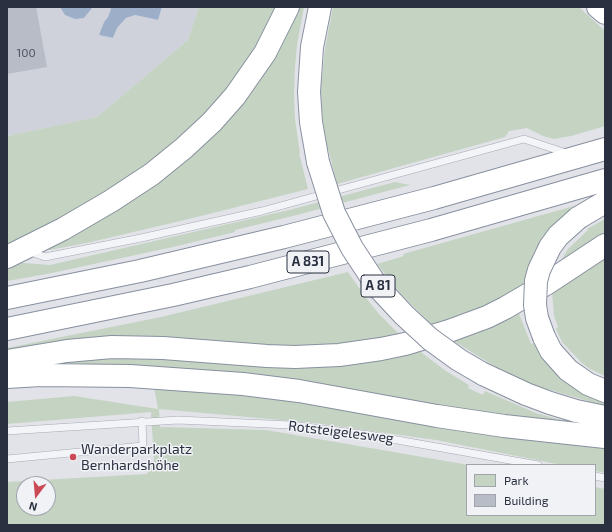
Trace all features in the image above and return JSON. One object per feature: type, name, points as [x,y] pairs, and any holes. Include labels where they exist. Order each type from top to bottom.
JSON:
[{"type":"highway","points":[[15,253],[62,229],[129,190],[169,161],[199,135],[227,106],[251,74],[265,53],[288,7]]},
{"type":"highway","name":"A 81","points":[[320,7],[312,47],[309,92],[311,122],[318,162],[328,194],[340,224],[360,262],[378,286],[404,315],[425,335],[458,360],[514,389],[576,411],[605,417]]},
{"type":"highway","points":[[598,7],[605,14]]},
{"type":"highway","name":"A 831","points":[[7,298],[140,272],[277,239],[434,198],[605,149]]},
{"type":"highway","name":"A 831","points":[[7,329],[173,295],[273,271],[431,230],[605,180]]},
{"type":"highway","points":[[605,202],[578,218],[566,228],[550,247],[544,257],[538,276],[535,306],[539,324],[551,351],[568,370],[588,384],[605,391]]},
{"type":"highway","points":[[7,361],[67,351],[112,347],[169,348],[267,356],[344,354],[389,347],[449,332],[487,317],[524,298],[605,245]]},
{"type":"highway","points":[[7,377],[41,375],[130,376],[243,384],[318,394],[437,416],[511,427],[605,437]]},
{"type":"lane","points":[[15,253],[45,257],[140,238],[276,207],[524,139],[578,157]]},
{"type":"lane","name":"Rotsteigelesweg","points":[[7,431],[142,421],[178,420],[291,425],[368,435],[532,464]]},
{"type":"lane","points":[[7,459],[143,446],[142,421]]},
{"type":"shaded area","points":[[7,7],[60,7],[65,15],[84,18],[93,7],[110,7],[111,9],[108,17],[104,22],[99,35],[113,38],[117,28],[126,18],[135,15],[158,20],[162,7],[199,7],[188,40],[97,117],[7,136]]},
{"type":"green space","points":[[199,7],[280,7],[227,96],[149,168],[7,250],[7,136],[97,117],[188,40]]},
{"type":"green space","points":[[297,7],[304,7],[297,45],[295,68],[295,119],[299,153],[308,189],[91,242],[50,250],[44,249],[150,183]]},
{"type":"green space","points":[[333,7],[579,7],[605,31],[605,126],[571,136],[554,139],[543,136],[527,128],[509,131],[505,137],[337,184],[328,148],[326,149],[321,89],[325,48]]},
{"type":"green space","points":[[395,182],[410,185],[173,247],[7,281],[7,263],[50,265],[289,210]]},
{"type":"green space","points":[[581,204],[555,223],[541,242],[534,252],[527,269],[524,285],[478,311],[433,326],[401,294],[377,264],[404,256],[403,254]]},
{"type":"green space","points":[[605,219],[605,237],[567,264],[562,259],[568,249],[588,230],[587,229]]},
{"type":"green space","points":[[605,251],[605,376],[590,369],[582,363],[562,342],[556,329],[558,327],[554,316],[552,291]]},
{"type":"green space","points":[[348,272],[379,314],[403,338],[355,346],[7,353],[7,348],[161,317]]},
{"type":"green space","points":[[518,311],[531,344],[535,342],[605,402],[605,406],[530,384],[496,369],[496,367],[452,340]]},
{"type":"green space","points":[[418,350],[446,371],[469,385],[468,388],[472,390],[483,395],[485,391],[536,413],[576,424],[43,364],[103,356]]},
{"type":"green space","points":[[154,387],[246,393],[605,447],[605,473],[596,471],[596,464],[557,464],[436,440],[314,423],[159,409],[160,427],[266,430],[466,464],[466,516],[596,516],[596,487],[605,489],[605,525],[7,525],[7,482],[16,481],[16,516],[56,516],[56,479],[147,474],[154,460],[151,412],[7,424],[7,402],[74,396],[158,409]]},
{"type":"water","points":[[60,7],[93,7],[84,18],[75,19],[65,15]]},
{"type":"water","points":[[110,7],[162,7],[158,20],[135,15],[126,18],[117,28],[113,38],[99,35],[104,22],[108,17],[111,9]]},
{"type":"building","points":[[7,7],[36,7],[47,67],[7,74]]},
{"type":"place","name":"Wanderparkplatz Bernhardshöhe","points":[[73,457]]}]
